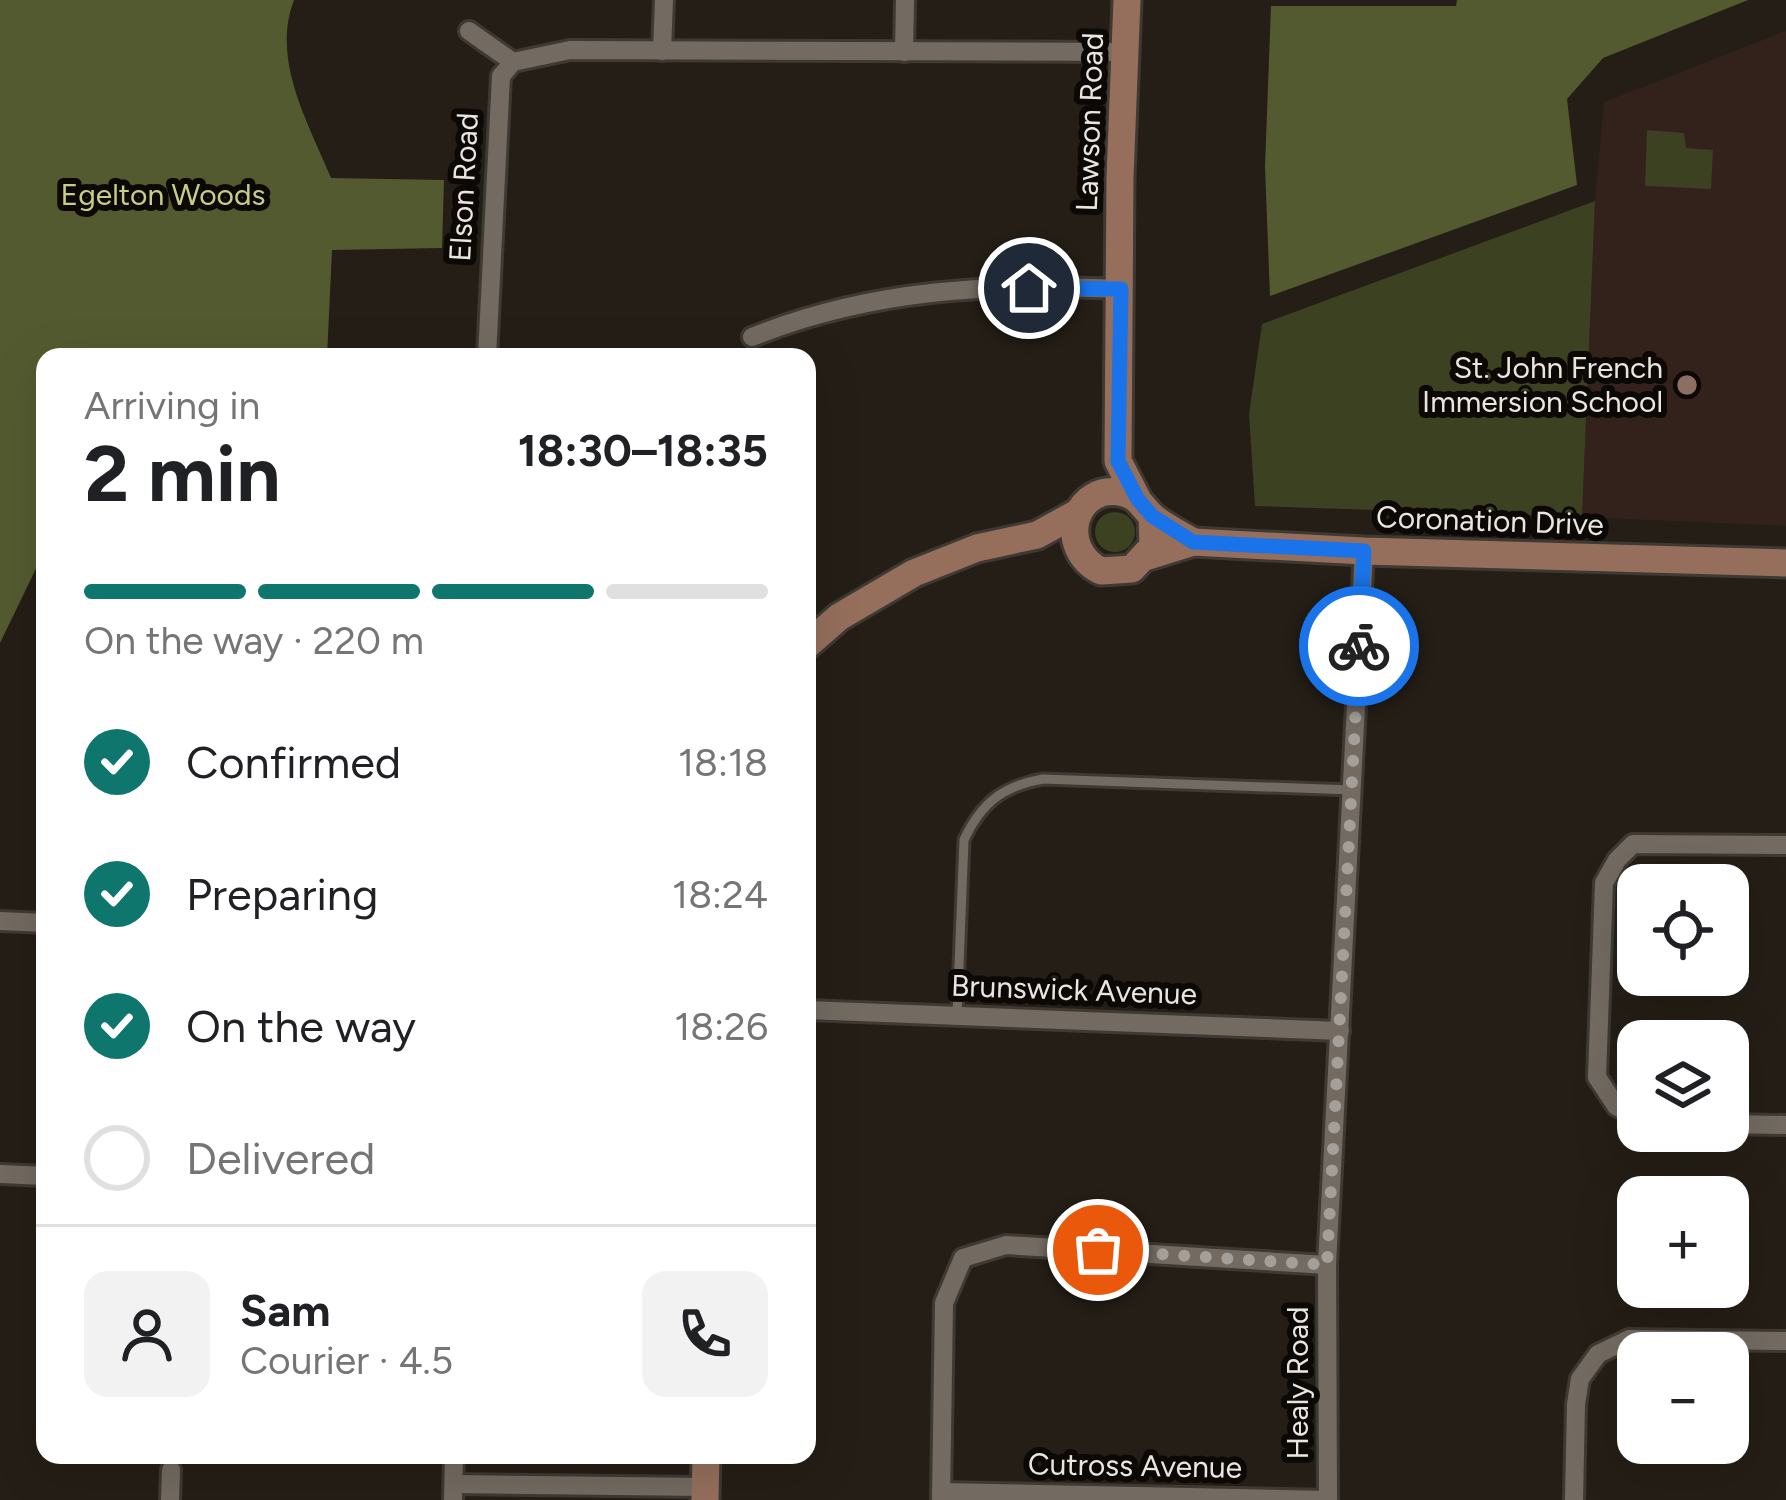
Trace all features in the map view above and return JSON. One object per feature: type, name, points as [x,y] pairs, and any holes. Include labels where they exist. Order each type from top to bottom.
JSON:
[{"type":"street","points":[[662,51],[664,0]]},
{"type":"street","points":[[904,52],[905,0]]},
{"type":"street","name":"Lawson Road","points":[[1127,0],[1118,461],[1144,507]]},
{"type":"street","points":[[469,31],[513,62],[570,50],[1125,52]]},
{"type":"street","name":"Elson Road","points":[[487,348],[501,76],[513,62]]},
{"type":"street","points":[[752,337],[800,317],[859,302],[957,287],[1121,289]]},
{"type":"street","points":[[1078,551],[1074,532],[1086,504],[1118,461]]},
{"type":"street","points":[[816,637],[839,617],[914,573],[977,548],[1037,535],[1116,491],[1144,507],[1155,536],[1148,556],[1132,569],[1112,573],[1092,566],[1078,551],[1037,535]]},
{"type":"street","name":"Coronation Drive","points":[[1144,507],[1193,542]]},
{"type":"street","name":"Coronation Drive","points":[[1148,556],[1193,542],[1786,563]]},
{"type":"street","name":"Healy Road","points":[[1328,1500],[1327,1265],[1364,551]]},
{"type":"street","points":[[1617,1107],[1597,1077],[1604,883],[1616,860],[1633,844],[1786,845]]},
{"type":"street","points":[[0,921],[36,922]]},
{"type":"street","name":"Brunswick Avenue","points":[[816,1010],[1340,1031]]},
{"type":"street","points":[[1749,1124],[1786,1125]]},
{"type":"street","points":[[0,1174],[36,1176]]},
{"type":"street","name":"Healy Road","points":[[940,1496],[944,1303],[963,1258],[1006,1245],[1327,1265]]},
{"type":"street","points":[[1574,1500],[1580,1378],[1598,1354],[1629,1339],[1786,1341]]},
{"type":"street","points":[[454,1492],[705,1494],[706,1464]]},
{"type":"street","points":[[170,1500],[171,1470]]},
{"type":"street","name":"Cutross Avenue","points":[[940,1496],[1328,1500]]},
{"type":"lane","points":[[957,1016],[964,840],[974,818],[1005,788],[1043,779],[1352,790]]},
{"type":"shaded area","name":"St. John French Immersion School","points":[[1786,31],[1786,526],[1582,517],[1595,201],[1604,102]]},
{"type":"green space","name":"Egelton Woods","points":[[0,0],[294,0],[288,23],[290,68],[331,178],[444,180],[442,248],[332,250],[327,348],[36,348],[36,569],[0,643]]},
{"type":"green space","points":[[1457,0],[1748,0],[1603,58],[1567,99],[1577,185],[1270,296],[1265,167],[1271,6],[1456,6]]},
{"type":"green space","points":[[1647,130],[1684,133],[1686,148],[1713,150],[1711,189],[1645,186]]},
{"type":"green space","points":[[1595,201],[1582,517],[1255,506],[1249,414],[1262,324]]},
{"type":"green space","points":[[1115,512],[1129,518],[1135,532],[1129,546],[1115,552],[1101,546],[1095,532],[1101,518]]},
{"type":"way so far","points":[[1098,1250],[1327,1265],[1359,646]]},
{"type":"place","name":"St. John French Immersion School","points":[[1687,385]]},
{"type":"route","points":[[1029,288],[1121,289],[1118,461],[1152,516],[1193,542],[1364,551],[1359,646]]}]
